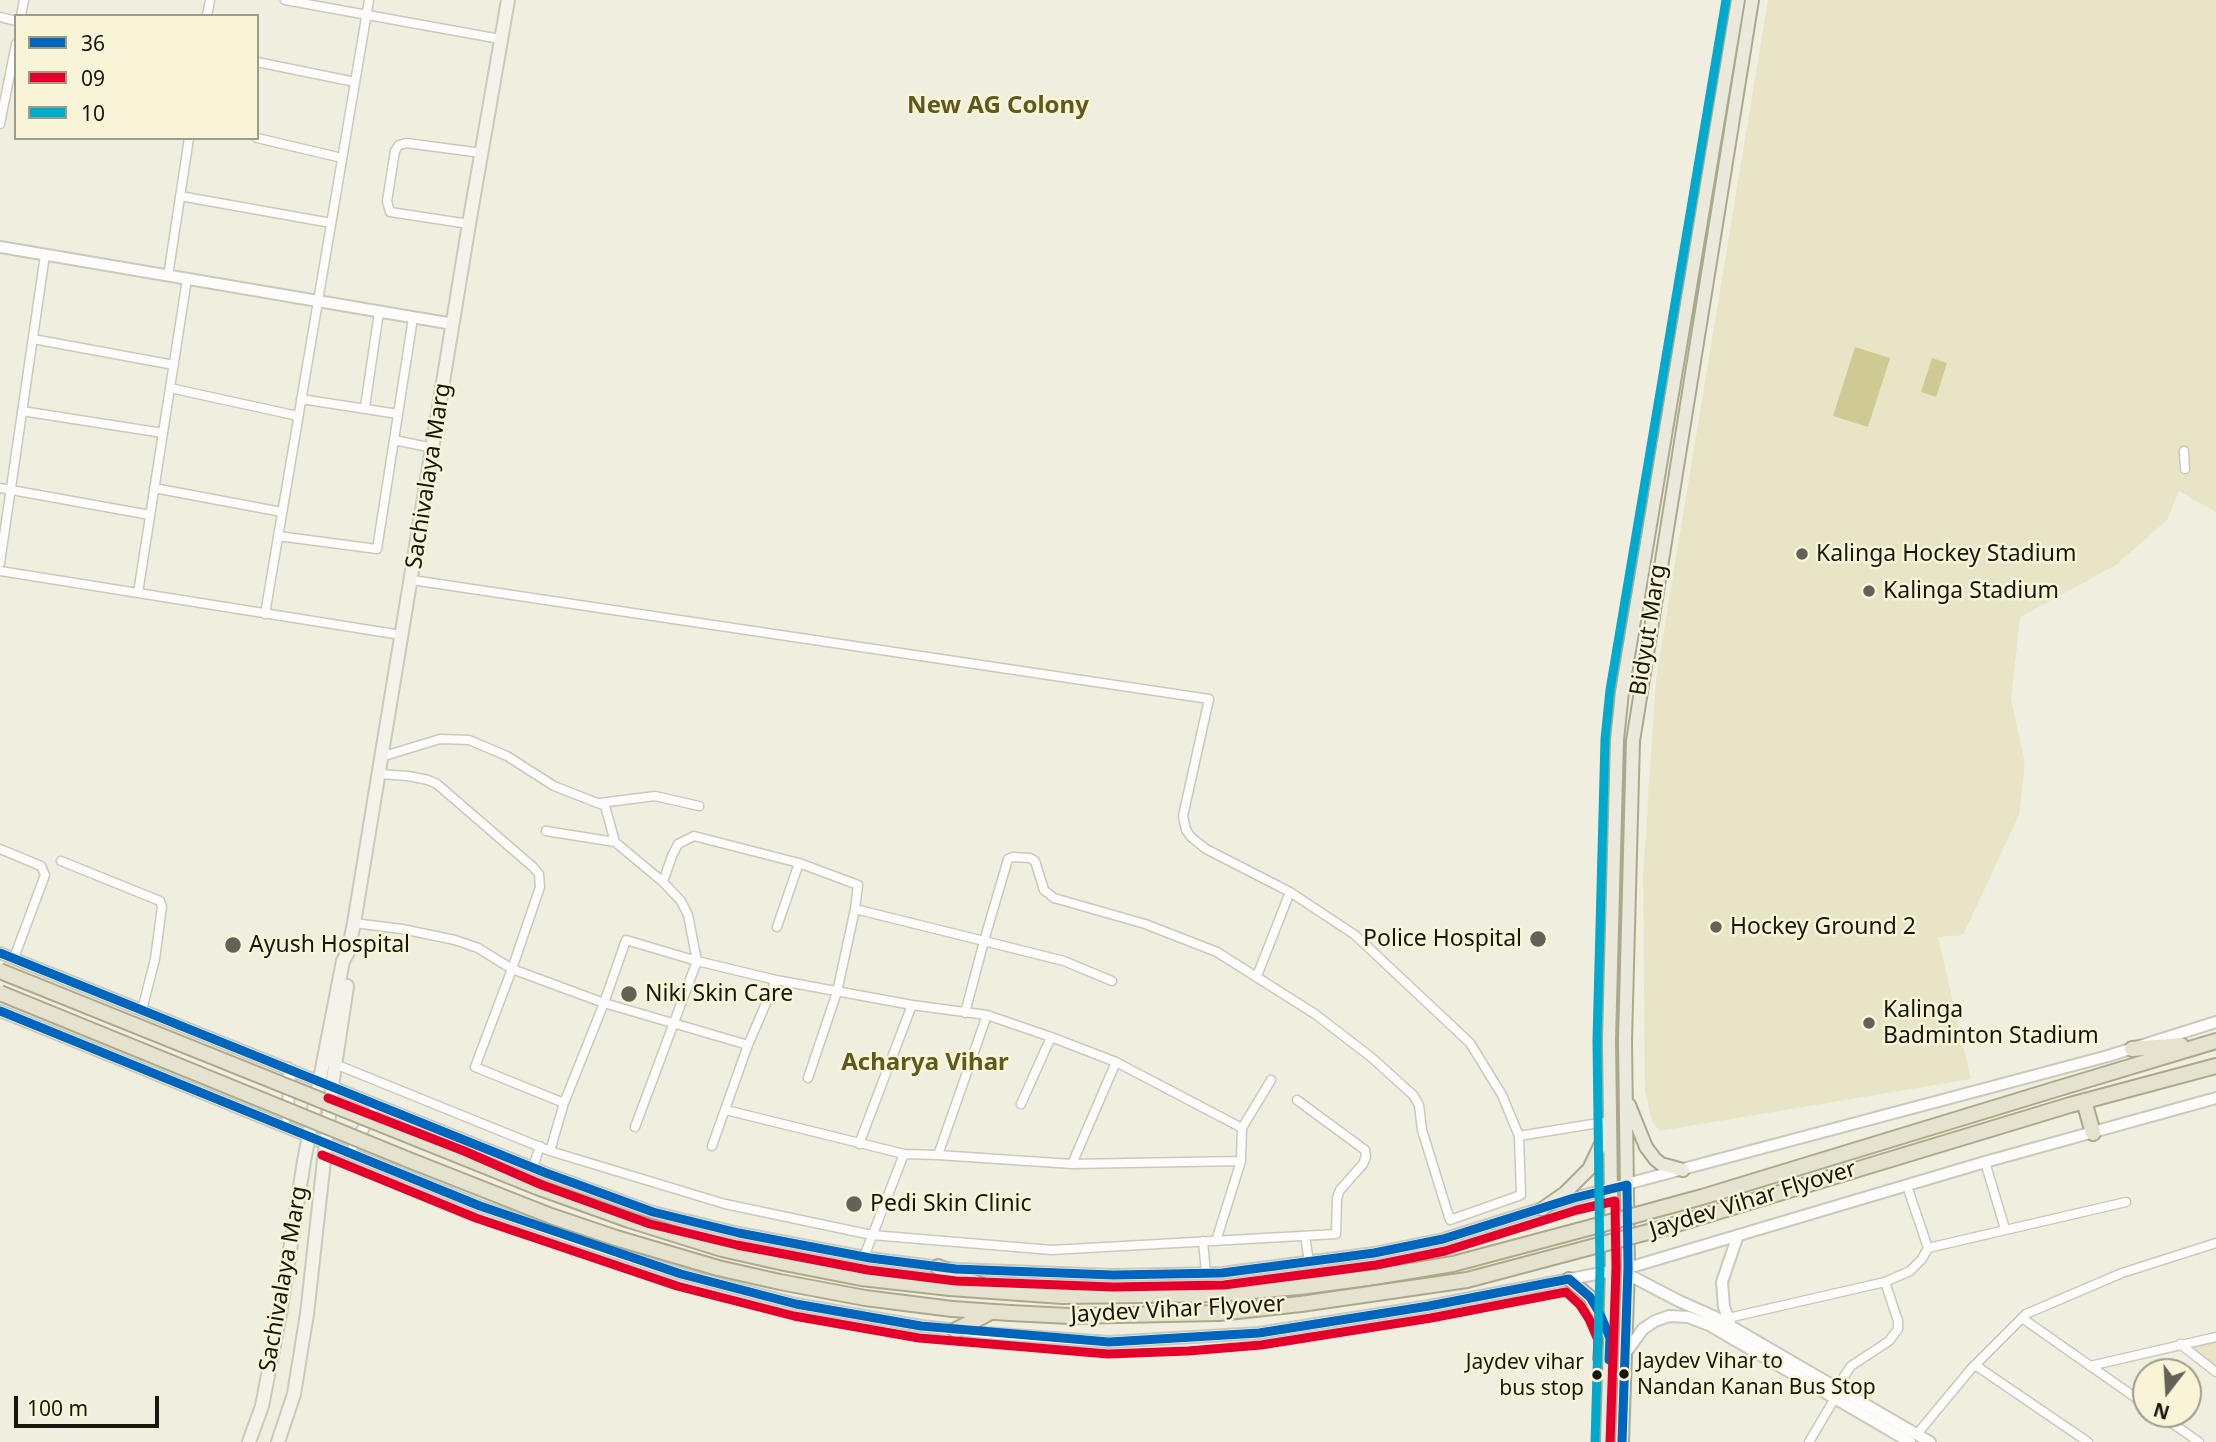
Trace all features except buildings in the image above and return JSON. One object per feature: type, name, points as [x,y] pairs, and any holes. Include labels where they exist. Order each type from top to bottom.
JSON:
[{"type":"highway","name":"Jaydev Vihar Flyover","points":[[0,971],[537,1187],[722,1249],[862,1278],[994,1292],[1062,1296],[1217,1294],[1368,1278],[1453,1264],[1702,1197],[2200,1045]]},
{"type":"highway","name":"Jaydev Vihar Flyover","points":[[0,993],[409,1160],[551,1216],[616,1238],[718,1268],[780,1282],[865,1298],[1010,1313],[1219,1313],[1466,1280],[1667,1227],[2077,1103],[2216,1066]]},
{"type":"highway","points":[[2132,1049],[2200,1045],[2216,1041]]},
{"type":"highway","points":[[2077,1103],[2093,1133]]},
{"type":"highway","points":[[938,1267],[994,1292]]},
{"type":"highway","points":[[956,1330],[990,1312]]},
{"type":"main road","name":"Sachivalaya Marg","points":[[249,1442],[262,1406],[270,1367],[319,1082],[354,923],[468,224],[508,0]]},
{"type":"main road","name":"Bidyut Marg","points":[[1607,1442],[1612,1271],[1609,1040],[1615,791],[1621,704],[1738,0]]},
{"type":"main road","name":"Bidyut Marg","points":[[1622,1442],[1628,1271],[1625,1040],[1630,778],[1635,717],[1752,0]]},
{"type":"main road","name":"Sachivalaya Marg","points":[[278,1442],[294,1394],[307,1314],[332,1087],[351,960],[348,952]]},
{"type":"main road","points":[[1626,1098],[1646,1147],[1655,1159],[1661,1164],[1684,1170]]},
{"type":"main road","points":[[1542,1209],[1565,1193],[1589,1169],[1611,1121]]},
{"type":"main road","points":[[1569,1279],[1590,1297],[1610,1338]]},
{"type":"street","points":[[285,0],[500,38]]},
{"type":"street","points":[[265,614],[369,0]]},
{"type":"street","points":[[0,124],[14,54]]},
{"type":"street","points":[[259,62],[355,82]]},
{"type":"street","points":[[259,138],[342,158]]},
{"type":"street","points":[[168,276],[189,140]]},
{"type":"street","points":[[468,224],[390,212],[387,201],[395,151],[399,145],[406,143],[482,153]]},
{"type":"street","points":[[180,196],[331,223]]},
{"type":"street","points":[[0,247],[453,324]]},
{"type":"street","points":[[0,563],[45,255]]},
{"type":"street","points":[[138,593],[187,279]]},
{"type":"street","points":[[365,407],[379,312]]},
{"type":"street","points":[[278,536],[377,549],[413,318]]},
{"type":"street","points":[[33,339],[174,365]]},
{"type":"street","points":[[170,388],[298,416]]},
{"type":"street","points":[[301,399],[398,414]]},
{"type":"street","points":[[22,411],[163,433]]},
{"type":"street","points":[[394,440],[433,448]]},
{"type":"street","points":[[2184,451],[2185,469]]},
{"type":"street","points":[[0,488],[150,515]]},
{"type":"street","points":[[155,488],[282,512]]},
{"type":"street","points":[[0,571],[401,635]]},
{"type":"street","points":[[412,580],[1209,699],[1183,816],[1186,830],[1206,849],[1290,892],[1355,935],[1470,1044],[1502,1095],[1519,1136],[1521,1195],[1450,1220],[1422,1130],[1419,1105],[1413,1095],[1371,1057],[1315,1014],[1217,952],[1145,924],[1054,898],[1044,890],[1038,864],[1030,858],[1013,857],[1005,863],[965,1013]]},
{"type":"street","points":[[381,757],[440,739],[469,740],[507,756],[554,786],[605,806],[615,842]]},
{"type":"street","points":[[379,774],[408,776],[437,784],[539,874],[540,887],[475,1067],[564,1103]]},
{"type":"street","points":[[600,803],[655,796],[699,806]]},
{"type":"street","points":[[546,831],[615,842],[663,882],[681,901],[688,915],[697,961],[635,1127]]},
{"type":"street","points":[[663,882],[678,844],[694,836],[799,863],[858,885],[837,992],[808,1078]]},
{"type":"street","points":[[0,849],[36,863],[44,870],[44,881],[14,958]]},
{"type":"street","points":[[61,861],[160,901],[162,907],[155,959],[142,1010]]},
{"type":"street","points":[[777,927],[799,863]]},
{"type":"street","points":[[1257,976],[1290,892]]},
{"type":"street","points":[[855,909],[1064,961],[1112,981]]},
{"type":"street","points":[[354,923],[402,929],[454,940],[478,948],[512,969],[604,1003],[747,1045]]},
{"type":"street","points":[[550,1150],[564,1103],[626,940],[776,980],[912,1005],[987,1015],[1116,1062],[1242,1128]]},
{"type":"street","points":[[0,953],[533,1167],[653,1212],[739,1233],[938,1267],[1113,1275],[1206,1273],[1309,1262],[1443,1239],[1612,1189],[2132,1049],[2216,1022]]},
{"type":"street","points":[[712,1146],[747,1045],[776,980]]},
{"type":"street","points":[[859,1144],[912,1005]]},
{"type":"street","points":[[0,1011],[480,1206],[681,1274],[808,1307],[956,1330],[1109,1342],[1259,1333],[1429,1306],[1612,1271]]},
{"type":"street","points":[[938,1155],[987,1015]]},
{"type":"street","points":[[1021,1104],[1051,1037]]},
{"type":"street","points":[[1072,1164],[1116,1062]]},
{"type":"street","points":[[335,1064],[550,1150],[725,1204],[872,1236],[1052,1250],[1336,1234],[1337,1198],[1340,1190],[1363,1164],[1365,1150],[1297,1100]]},
{"type":"street","points":[[287,1127],[290,1080],[288,1068]]},
{"type":"street","points":[[1216,1241],[1241,1161],[1242,1128],[1271,1080]]},
{"type":"street","points":[[1628,1271],[1738,1235],[1985,1162],[2216,1098]]},
{"type":"street","points":[[352,1154],[355,1142],[371,1114],[377,1110],[388,1109]]},
{"type":"street","points":[[726,1110],[904,1154],[1072,1164],[1241,1161]]},
{"type":"street","points":[[1519,1136],[1611,1121]]},
{"type":"street","points":[[533,1167],[540,1146]]},
{"type":"street","points":[[864,1256],[904,1154]]},
{"type":"street","points":[[1985,1162],[2005,1229]]},
{"type":"street","points":[[1908,1186],[1928,1248]]},
{"type":"street","points":[[1729,1322],[1885,1282],[1916,1266],[1928,1248],[2126,1202]]},
{"type":"street","points":[[1729,1322],[1724,1307],[1722,1282],[1738,1235]]},
{"type":"street","points":[[1305,1236],[1309,1262]]},
{"type":"street","points":[[1203,1241],[1206,1273]]},
{"type":"street","points":[[1914,1438],[1975,1365],[2026,1314],[2122,1273],[2216,1243]]},
{"type":"street","points":[[1628,1271],[1729,1322],[1836,1392],[1914,1438],[1930,1442]]},
{"type":"street","points":[[1809,1442],[1851,1366],[1889,1341],[1898,1329],[1898,1321],[1885,1282]]},
{"type":"street","points":[[1623,1355],[1643,1329],[1654,1321],[1669,1316],[1688,1317],[1709,1325],[1836,1392]]},
{"type":"street","points":[[2022,1318],[2132,1395]]},
{"type":"street","points":[[2090,1366],[2216,1337]]},
{"type":"street","points":[[2180,1344],[2216,1372]]},
{"type":"street","points":[[1975,1365],[2088,1442]]},
{"type":"street","points":[[2179,1428],[2199,1442]]},
{"type":"shaded area","name":"Kalinga Stadium","points":[[1768,0],[2216,0],[2216,512],[2179,491],[2167,520],[2116,565],[2020,617],[2011,699],[2025,763],[2019,815],[1963,935],[1938,937],[1971,1079],[1659,1131],[1652,1121],[1645,1091],[1643,877],[1656,679]]},
{"type":"shaded area","points":[[1855,347],[1890,358],[1868,427],[1833,416]]},
{"type":"shaded area","points":[[1932,358],[1947,363],[1936,397],[1921,392]]},
{"type":"shaded area","points":[[2216,1337],[2216,1372],[2202,1361],[2202,1358],[2198,1358],[2180,1344]]},
{"type":"transit line","name":"10","points":[[1595,1442],[1600,1271],[1597,1040],[1605,739],[1610,690],[1726,0]]},
{"type":"transit line","name":"36","points":[[0,953],[546,1173],[653,1212],[739,1233],[870,1258],[956,1269],[1113,1275],[1222,1273],[1374,1253],[1443,1239],[1574,1198],[1627,1185],[1628,1268],[1622,1442]]},
{"type":"transit line","name":"36","points":[[0,1011],[480,1206],[681,1274],[796,1304],[921,1326],[1109,1342],[1259,1333],[1429,1306],[1569,1279],[1590,1297],[1600,1314],[1610,1338],[1609,1360]]},
{"type":"transit line","name":"09","points":[[328,1098],[464,1151],[542,1185],[650,1224],[737,1245],[868,1270],[956,1281],[1113,1287],[1224,1285],[1376,1265],[1445,1251],[1615,1201],[1616,1268],[1610,1442]]},
{"type":"transit line","name":"09","points":[[322,1155],[476,1218],[677,1286],[794,1316],[919,1338],[1108,1354],[1188,1351],[1261,1345],[1431,1318],[1566,1292],[1580,1305],[1589,1319],[1598,1340],[1597,1359]]},
{"type":"place","name":"Kalinga Hockey Stadium","points":[[1802,554]]},
{"type":"place","name":"Kalinga Stadium","points":[[1869,591]]},
{"type":"place","name":"Hockey Ground 2","points":[[1716,927]]},
{"type":"place","name":"Police Hospital","points":[[1538,939]]},
{"type":"place","name":"Ayush Hospital","points":[[233,945]]},
{"type":"place","name":"Niki Skin Care","points":[[629,994]]},
{"type":"place","name":"Kalinga Badminton Stadium","points":[[1869,1023]]},
{"type":"place","name":"Pedi Skin Clinic","points":[[854,1204]]},
{"type":"place","name":"Jaydev Vihar to Nandan Kanan Bus Stop","points":[[1624,1374]]},
{"type":"place","name":"Jaydev vihar bus stop","points":[[1597,1375]]},
{"type":"district","name":"New AG Colony","points":[[998,106]]},
{"type":"district","name":"Acharya Vihar","points":[[925,1063]]}]
